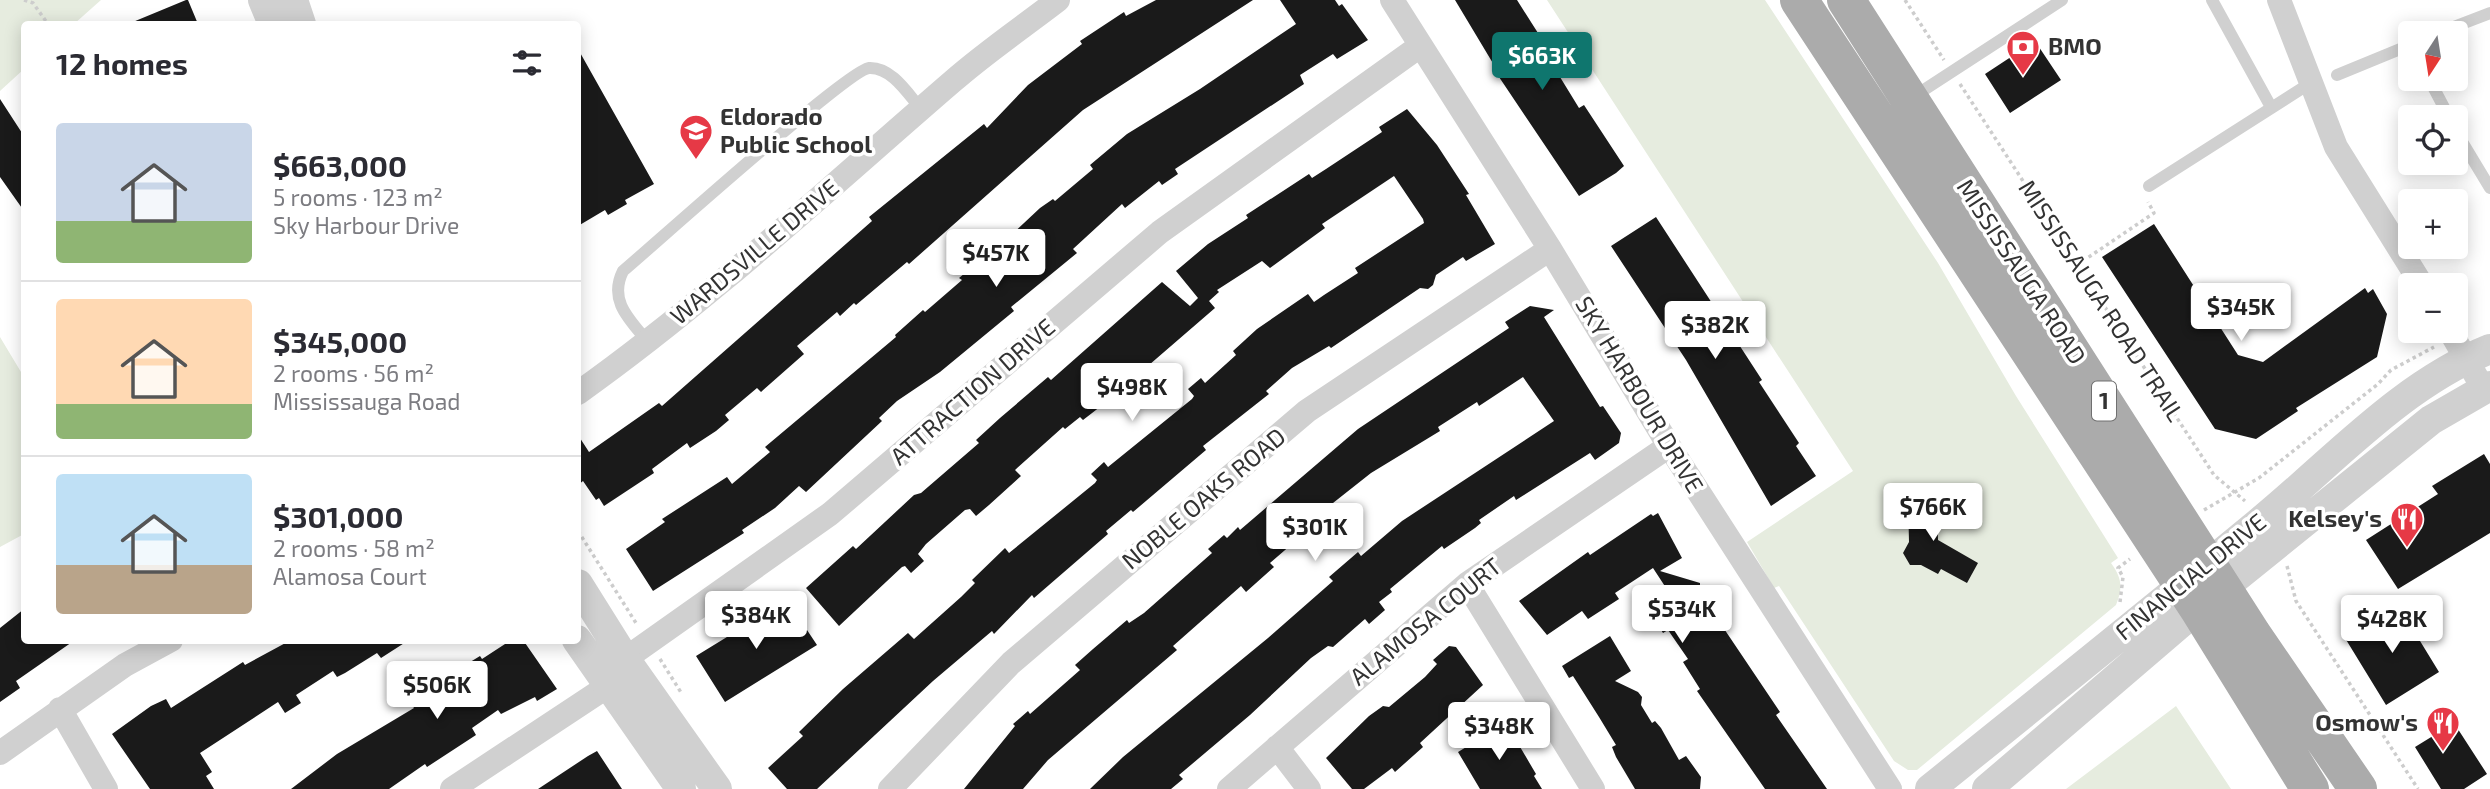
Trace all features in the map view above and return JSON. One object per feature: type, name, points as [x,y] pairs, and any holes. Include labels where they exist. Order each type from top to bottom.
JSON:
[{"type":"main road","name":"MISSISSAUGA ROAD","points":[[1798,0],[2203,586],[2358,789]]},
{"type":"main road","name":"MISSISSAUGA ROAD","points":[[1846,0],[1910,99],[2203,586],[2310,789]]},
{"type":"street","points":[[263,0],[272,21]]},
{"type":"street","points":[[293,0],[301,21]]},
{"type":"street","name":"WARDSVILLE DRIVE","points":[[581,392],[648,342],[954,79],[1058,0]]},
{"type":"street","name":"SKY HARBOUR DRIVE","points":[[1392,0],[1550,249],[1669,446],[1890,789]]},
{"type":"street","points":[[2279,0],[2336,146],[2414,273]]},
{"type":"street","name":"ATTRACTION DRIVE","points":[[625,659],[830,514],[1160,232],[1420,46]]},
{"type":"street","name":"NOBLE OAKS ROAD","points":[[890,789],[1011,663],[1307,411],[1550,249]]},
{"type":"street","points":[[2454,343],[2478,354],[2488,391]]},
{"type":"street","name":"FINANCIAL DRIVE","points":[[1987,789],[2413,390],[2478,354]]},
{"type":"street","name":"FINANCIAL DRIVE","points":[[1930,789],[2431,419],[2488,391]]},
{"type":"street","name":"ALAMOSA COURT","points":[[1229,789],[1467,584],[1669,446]]},
{"type":"street","points":[[1467,584],[1593,789]]},
{"type":"street","points":[[581,589],[625,659],[717,789]]},
{"type":"street","points":[[0,753],[125,665],[164,644]]},
{"type":"street","points":[[580,644],[681,789]]},
{"type":"street","points":[[452,789],[608,686]]},
{"type":"street","points":[[60,709],[106,789]]},
{"type":"street","points":[[1277,747],[1309,789]]},
{"type":"lane","points":[[1910,99],[2063,0]]},
{"type":"lane","points":[[2212,0],[2271,107]]},
{"type":"lane","points":[[2468,21],[2490,13]]},
{"type":"lane","points":[[2337,75],[2398,50]]},
{"type":"lane","points":[[648,342],[618,300],[617,290],[623,271],[851,76],[870,68],[890,74],[922,109]]},
{"type":"lane","points":[[2149,186],[2313,82]]},
{"type":"lane","points":[[2468,152],[2490,188]]},
{"type":"path","points":[[24,0],[33,3],[46,21]]},
{"type":"path","points":[[1905,0],[1943,58]]},
{"type":"path","name":"MISSISSAUGA ROAD TRAIL","points":[[1967,94],[2214,475],[2244,499]]},
{"type":"path","points":[[2225,496],[2259,478],[2378,384],[2391,370],[2435,343]]},
{"type":"path","points":[[581,536],[635,621]]},
{"type":"path","points":[[2288,568],[2297,601],[2418,789]]},
{"type":"shaded area","points":[[0,0],[101,0],[77,21],[21,21],[21,72],[0,91]]},
{"type":"shaded area","points":[[1547,0],[1765,0],[1938,263],[2016,396],[2118,558],[2111,563],[2120,583],[2116,605],[1917,770],[1908,770],[1894,761],[1779,586],[1774,588],[1747,542],[1853,471]]},
{"type":"shaded area","points":[[0,337],[21,372],[21,536],[0,547]]},
{"type":"shaded area","points":[[2176,706],[2231,789],[2066,789]]},
{"type":"building","points":[[186,0],[197,21],[135,21]]},
{"type":"building","points":[[1156,0],[1253,0],[1083,110],[909,264],[907,262],[840,316],[837,312],[797,346],[804,354],[761,392],[757,388],[725,415],[729,420],[716,431],[690,448],[687,443],[652,469],[654,473],[604,506],[599,498],[596,500],[583,481],[581,483],[581,440],[589,452],[659,403],[662,406],[872,221],[869,217],[984,124],[987,128],[1028,85],[1082,44],[1080,41],[1124,12],[1126,16]]},
{"type":"building","points":[[1280,0],[1335,0],[1339,6],[1342,4],[1368,40],[1337,59],[1333,54],[1300,75],[1304,84],[1175,169],[1178,174],[1162,185],[1159,181],[1125,208],[1122,204],[1073,249],[1077,253],[1011,307],[1014,311],[940,372],[897,401],[879,418],[882,421],[806,492],[799,486],[775,508],[742,530],[744,533],[653,591],[626,549],[665,522],[662,519],[727,477],[732,484],[770,452],[765,447],[896,337],[895,335],[923,310],[925,312],[962,280],[959,278],[988,254],[989,256],[1040,208],[1053,199],[1055,201],[1093,169],[1090,165],[1127,134],[1200,89],[1296,24]]},
{"type":"building","points":[[1455,0],[1517,0],[1564,74],[1560,77],[1579,108],[1584,105],[1624,166],[1579,196],[1495,71],[1497,70]]},
{"type":"building","name":"BMO","points":[[2035,41],[2061,80],[2010,113],[1985,74]]},
{"type":"building","points":[[581,54],[654,184],[625,200],[627,204],[608,215],[605,210],[581,224]]},
{"type":"building","points":[[0,99],[21,131],[21,207],[0,177]]},
{"type":"building","points":[[1407,109],[1437,145],[1469,194],[1466,195],[1495,244],[1466,261],[1463,257],[1436,275],[1433,285],[1428,289],[1420,288],[1331,348],[1329,346],[1292,368],[1266,391],[1269,394],[1203,446],[1206,450],[1133,512],[1131,510],[1106,531],[1108,534],[1034,598],[1032,595],[994,634],[992,631],[933,681],[817,789],[787,789],[768,768],[803,736],[799,732],[843,689],[908,633],[914,639],[975,583],[972,580],[1005,548],[1009,553],[1095,483],[1097,480],[1091,474],[1104,462],[1108,467],[1192,399],[1194,396],[1188,389],[1201,378],[1205,383],[1236,355],[1233,351],[1257,329],[1308,294],[1314,302],[1358,273],[1355,268],[1424,223],[1423,219],[1394,176],[1322,224],[1325,228],[1270,268],[1262,261],[1217,290],[1219,292],[1209,301],[1215,308],[1105,403],[1083,420],[1080,417],[1065,429],[1063,427],[1015,470],[1021,476],[989,505],[976,516],[970,509],[965,510],[926,544],[918,554],[924,561],[911,573],[905,566],[902,567],[839,626],[806,588],[853,546],[856,549],[914,495],[921,493],[979,443],[976,440],[1000,418],[1048,377],[1051,380],[1162,282],[1190,306],[1198,298],[1176,271],[1208,244],[1248,218],[1246,215],[1309,174],[1312,178],[1326,169],[1382,132],[1379,127]]},
{"type":"building","points":[[1656,217],[1762,380],[1759,382],[1799,443],[1796,446],[1816,476],[1771,506],[1686,360],[1611,246]]},
{"type":"building","points":[[2154,224],[2238,355],[2263,362],[2365,288],[2368,293],[2373,289],[2387,314],[2377,357],[2296,408],[2298,411],[2256,439],[2215,429],[2102,257]]},
{"type":"building","points":[[1530,306],[1554,310],[1544,317],[1600,407],[1603,406],[1621,433],[1619,443],[1595,460],[1590,453],[1516,500],[1514,496],[1479,520],[1481,523],[1475,528],[1444,549],[1442,546],[1390,589],[1392,592],[1379,602],[1385,610],[1369,624],[1365,619],[1333,647],[1328,646],[1311,658],[1250,715],[1179,775],[1183,779],[1171,789],[1090,789],[1123,757],[1333,581],[1329,577],[1358,552],[1361,556],[1402,521],[1554,421],[1523,377],[1479,406],[1477,402],[1438,427],[1440,431],[1371,473],[1333,503],[1336,506],[1270,563],[1274,567],[1246,592],[1241,586],[1173,646],[1177,650],[1048,760],[1023,789],[964,789],[1015,726],[1013,724],[1028,711],[1030,714],[1080,670],[1075,665],[1093,649],[1127,620],[1129,623],[1144,613],[1212,553],[1208,549],[1224,535],[1227,538],[1238,527],[1240,530],[1358,429],[1509,328],[1505,322]]},
{"type":"building","points":[[2484,454],[2490,464],[2490,533],[2398,589],[2366,540],[2438,494],[2432,486]]},
{"type":"building","points":[[1937,499],[1938,540],[1978,563],[1967,583],[1941,569],[1938,574],[1921,565],[1910,565],[1903,553],[1909,542],[1908,500]]},
{"type":"building","points":[[1658,513],[1682,558],[1660,571],[1700,583],[1700,593],[1780,712],[1776,715],[1827,789],[1765,789],[1697,691],[1700,689],[1683,662],[1688,659],[1668,630],[1663,633],[1647,608],[1670,594],[1653,568],[1615,593],[1619,599],[1588,619],[1582,611],[1547,635],[1519,601],[1588,552],[1590,555],[1651,514],[1653,516]]},
{"type":"building","points":[[787,600],[817,645],[725,702],[696,656]]},
{"type":"building","points":[[2398,605],[2439,672],[2386,705],[2345,638]]},
{"type":"building","points":[[21,611],[21,644],[69,644],[16,681],[20,688],[0,702],[0,628]]},
{"type":"building","points":[[1610,636],[1631,671],[1615,681],[1638,692],[1642,697],[1641,705],[1652,723],[1655,721],[1661,728],[1679,760],[1686,756],[1701,777],[1700,789],[1635,789],[1616,757],[1612,747],[1616,745],[1573,676],[1569,678],[1562,666]]},
{"type":"building","points":[[284,644],[403,644],[381,658],[377,653],[337,677],[333,671],[296,695],[301,703],[285,713],[278,702],[200,753],[212,772],[206,776],[214,789],[150,789],[112,734],[151,706],[166,699],[171,708],[243,662],[245,665]]},
{"type":"building","points":[[505,644],[526,644],[557,689],[537,701],[535,697],[501,714],[498,710],[472,728],[476,735],[427,767],[425,764],[389,789],[291,789],[337,754],[414,708],[410,702],[419,695],[480,656],[482,659]]},
{"type":"building","points":[[1449,646],[1456,647],[1483,685],[1420,743],[1423,747],[1395,772],[1392,768],[1364,789],[1352,789],[1326,758],[1369,716],[1383,706],[1389,707],[1425,677],[1437,664],[1433,660]]},
{"type":"building","points":[[1506,723],[1542,789],[1480,789],[1458,752]]},
{"type":"building","points":[[2454,723],[2487,774],[2464,789],[2441,789],[2415,747]]},
{"type":"building","points":[[597,751],[622,789],[538,789],[588,756]]},
{"type":"place","name":"BMO","points":[[2023,77]]},
{"type":"place","name":"Eldorado Public School","points":[[696,161]]},
{"type":"place","name":"Kelsey's","points":[[2407,549]]},
{"type":"place","name":"Osmow's","points":[[2443,753]]}]
